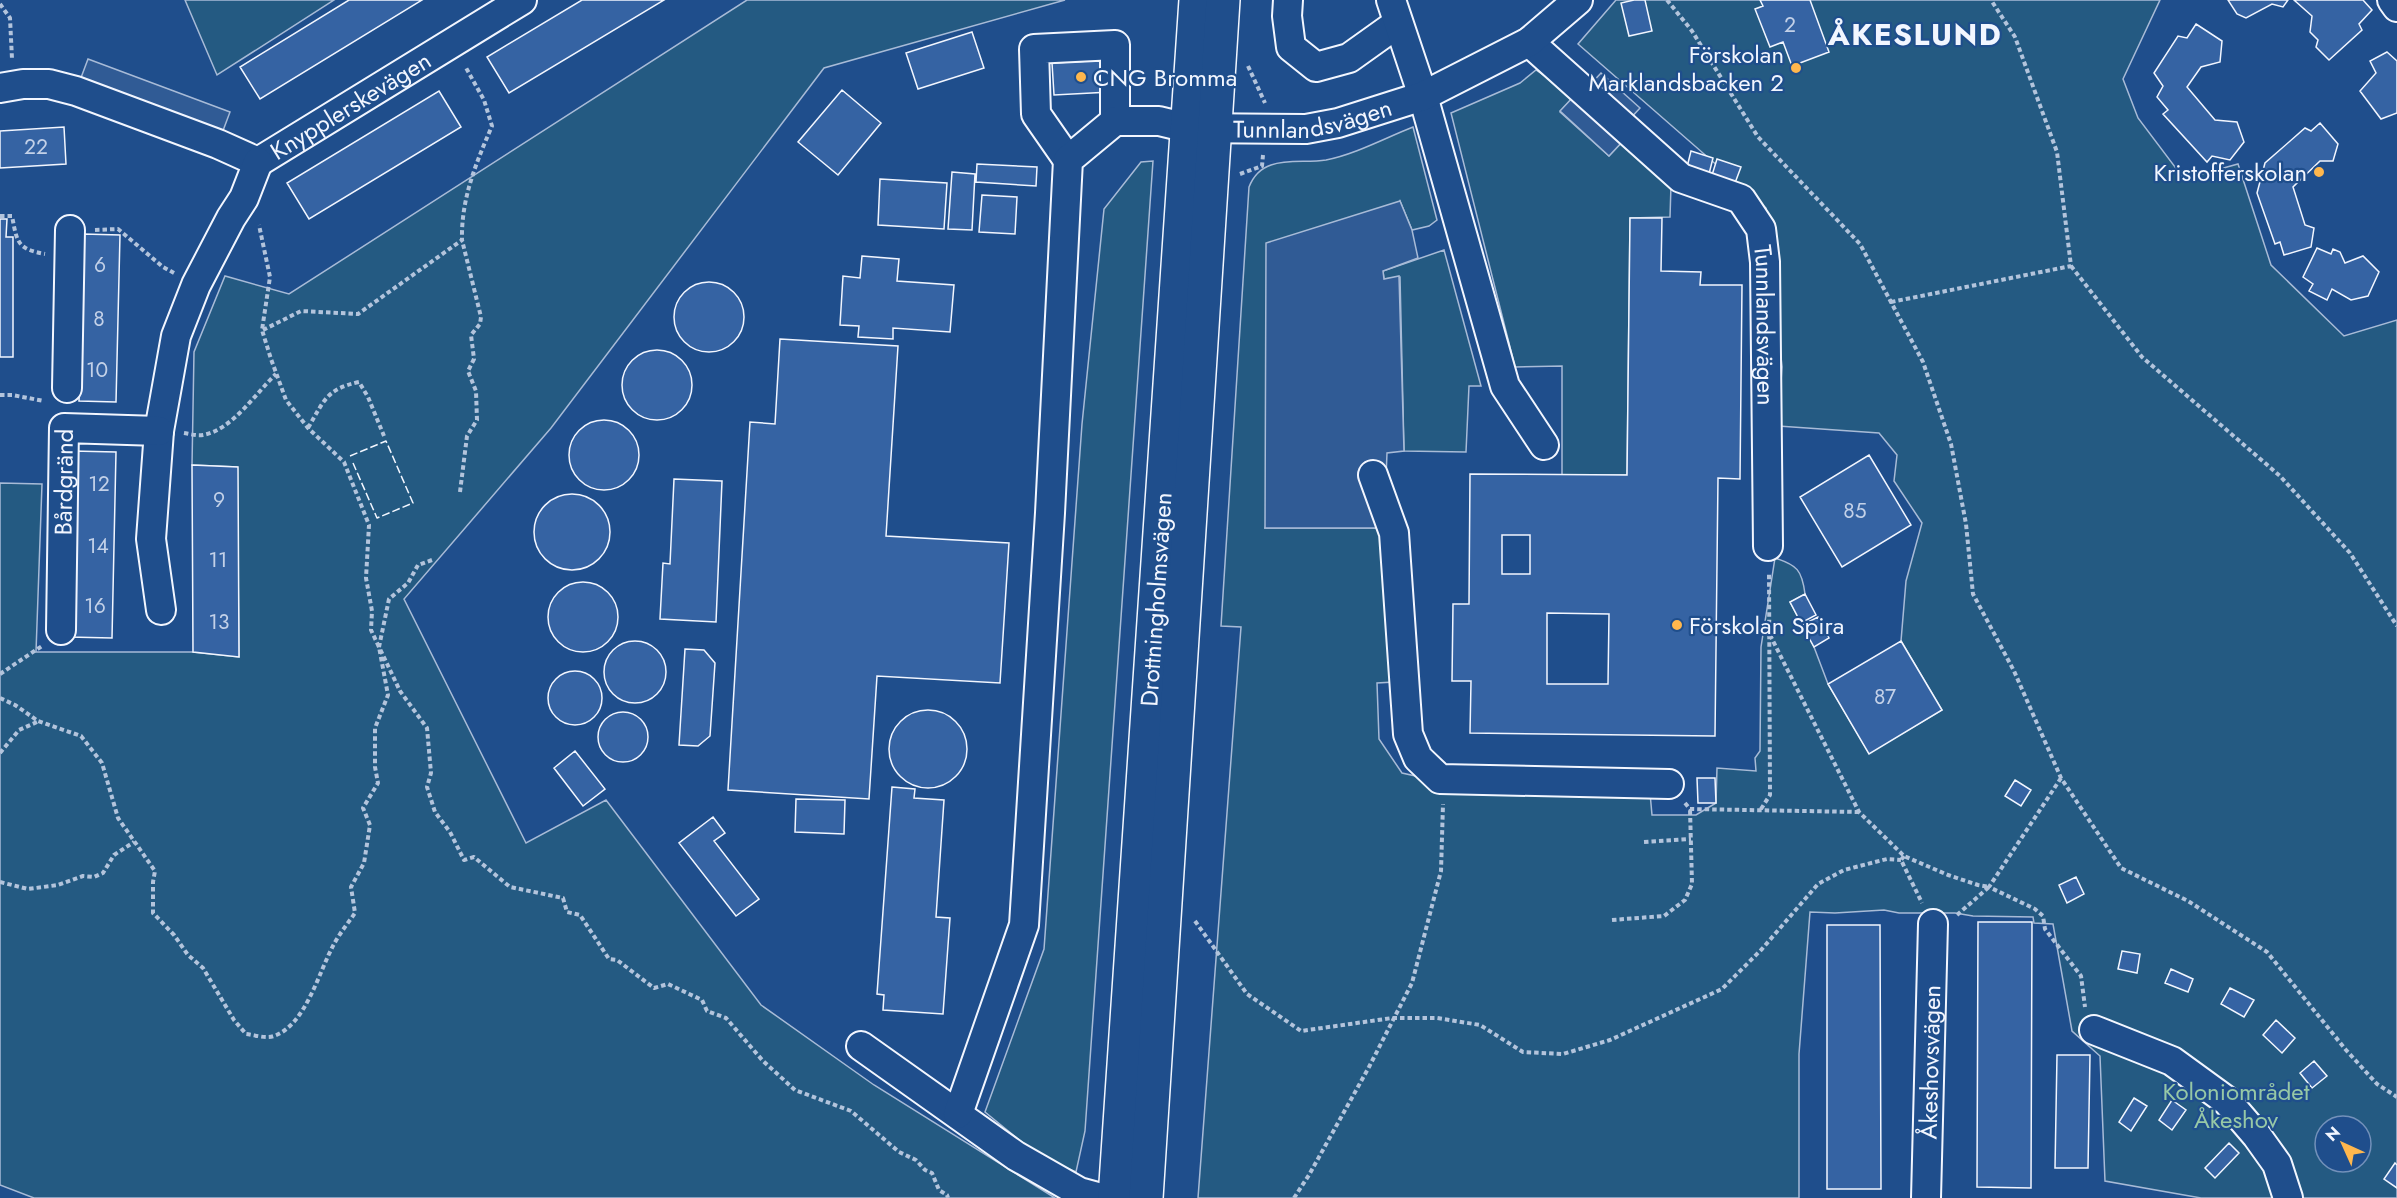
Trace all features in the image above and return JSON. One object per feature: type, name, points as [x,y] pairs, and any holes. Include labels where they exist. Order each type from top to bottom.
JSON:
[{"type":"main road","name":"Drottningholmsvägen","points":[[1146,1198],[1202,128],[1196,0]]},
{"type":"main road","name":"Drottningholmsvägen","points":[[1115,1198],[1202,128],[1223,0]]},
{"type":"street","name":"Knypplerskevägen","points":[[12,86],[49,84],[76,91],[218,144],[258,162],[522,0]]},
{"type":"street","points":[[1288,0],[1287,16],[1291,47],[1316,67],[1349,58],[1394,12],[1423,96],[1505,386],[1544,445]]},
{"type":"street","name":"Tunnlandsvägen","points":[[1115,122],[1159,122],[1202,128],[1306,129],[1338,123],[1423,96],[1529,42],[1578,0]]},
{"type":"street","points":[[2392,0],[2397,7]]},
{"type":"street","name":"Tunnlandsvägen","points":[[1529,42],[1681,178],[1741,199],[1761,229],[1765,262],[1768,546]]},
{"type":"street","points":[[958,1114],[1024,925],[1051,501],[1068,160],[1036,114],[1034,48],[1115,45],[1115,122],[1068,160]]},
{"type":"street","points":[[161,610],[151,538],[159,431],[176,336],[196,285],[244,198],[258,162]]},
{"type":"street","points":[[67,388],[70,243]]},
{"type":"street","name":"Bårdgränd","points":[[61,630],[64,428],[159,431]]},
{"type":"street","points":[[1373,475],[1394,533],[1407,734],[1418,758],[1440,779],[1669,784]]},
{"type":"street","name":"Åkeshovsvägen","points":[[1926,1198],[1933,924]]},
{"type":"street","points":[[2094,1030],[2172,1061],[2227,1101],[2277,1164],[2288,1198]]},
{"type":"street","points":[[861,1046],[1016,1156],[1079,1192],[1101,1198]]},
{"type":"path","points":[[1667,0],[1692,31],[1758,137],[1860,244],[1923,362],[1951,444],[1966,524],[1973,594],[2014,671],[2061,778],[2121,868],[2188,901],[2267,952],[2354,1059],[2377,1084],[2397,1097]]},
{"type":"path","points":[[1991,0],[2015,37],[2057,152],[2071,266],[2142,357],[2280,476],[2350,553],[2397,626]]},
{"type":"path","points":[[0,4],[10,18],[12,86]]},
{"type":"path","points":[[452,43],[484,100],[492,126],[471,173],[461,221],[462,240],[481,317],[480,324],[471,335],[474,359],[468,371],[476,391],[477,420],[468,436],[460,492]]},
{"type":"path","points":[[244,198],[259,225],[270,277],[262,330],[276,374],[286,400],[308,428],[344,462],[369,525],[366,578],[372,611],[372,630],[400,691],[427,728],[430,773],[427,788],[435,812],[450,831],[464,860],[474,857],[510,887],[563,898],[567,912],[580,915],[609,959],[617,960],[654,988],[668,984],[702,1000],[707,1011],[726,1018],[763,1061],[795,1090],[851,1111],[899,1152],[916,1160],[925,1170],[932,1173],[939,1190],[948,1198]]},
{"type":"path","points":[[0,216],[12,216],[17,241],[27,251],[70,243],[118,230],[163,267],[196,285]]},
{"type":"path","points":[[262,330],[301,311],[358,314],[462,240]]},
{"type":"path","points":[[1891,302],[2071,266]]},
{"type":"path","points":[[159,431],[202,435],[216,429],[234,420],[255,394],[276,374]]},
{"type":"path","points":[[308,428],[329,393],[345,385],[359,382],[368,397],[384,436]]},
{"type":"path","points":[[0,396],[12,395],[44,401],[64,428]]},
{"type":"path","points":[[1761,809],[1770,795],[1768,546]]},
{"type":"path","points":[[0,698],[38,721],[81,736],[102,763],[118,818],[155,871],[153,912],[188,955],[203,968],[234,1020],[246,1034],[271,1038],[286,1031],[303,1010],[334,945],[355,913],[351,887],[364,863],[370,825],[363,808],[378,783],[375,767],[375,728],[388,695],[379,647],[389,599],[408,583],[418,565],[432,560]]},
{"type":"path","points":[[0,674],[36,652],[61,630]]},
{"type":"path","points":[[1770,635],[1859,812],[1904,856],[1948,875],[1989,887],[2035,909],[2043,916],[2044,929],[2081,976],[2087,1023],[2094,1030]]},
{"type":"path","points":[[0,753],[19,730],[38,721]]},
{"type":"path","points":[[1900,860],[1933,924],[1960,915],[1989,887],[2061,778]]},
{"type":"path","points":[[1294,1198],[1369,1067],[1392,1018],[1412,983],[1441,871],[1444,816],[1440,779]]},
{"type":"path","points":[[1612,920],[1664,916],[1684,900],[1692,884],[1690,809],[1669,784]]},
{"type":"path","points":[[1690,809],[1859,812]]},
{"type":"path","points":[[1644,842],[1691,839]]},
{"type":"path","points":[[0,882],[28,889],[58,885],[83,876],[94,877],[103,873],[114,855],[134,842]]},
{"type":"path","points":[[1195,921],[1247,994],[1301,1031],[1392,1018],[1437,1018],[1480,1025],[1523,1052],[1563,1054],[1610,1040],[1722,989],[1762,949],[1818,884],[1844,870],[1887,860],[1900,860],[1904,856]]},
{"type":"green space","points":[[185,0],[334,0],[217,75]]},
{"type":"green space","points":[[747,0],[1065,0],[824,68],[551,428],[404,599],[526,843],[606,800],[761,1005],[874,1085],[1055,1198],[34,1198],[0,1185],[0,483],[42,484],[36,652],[193,652],[239,657],[237,467],[192,465],[194,352],[225,276],[289,294]]},
{"type":"green space","name":"Koloniområdet Åkeshov","points":[[1616,0],[2160,0],[2123,79],[2138,118],[2184,179],[2238,164],[2271,265],[2344,336],[2397,320],[2397,1198],[2201,1198],[2105,1181],[2100,1056],[2072,1031],[2053,924],[2034,923],[2033,917],[1899,913],[1884,910],[1810,912],[1799,1054],[1799,1198],[1198,1198],[1241,627],[1221,626],[1249,187],[1260,171],[1271,165],[1284,162],[1326,160],[1359,150],[1413,127],[1437,220],[1429,226],[1412,230],[1400,201],[1265,528],[1384,528],[1394,682],[1377,683],[1379,739],[1402,773],[1461,786],[1650,793],[1652,815],[1696,815],[1716,803],[1717,768],[1756,771],[1755,758],[1760,751],[1761,647],[1775,558],[1789,563],[1800,574],[1805,594],[1790,602],[1814,647],[1828,684],[1869,753],[1942,710],[1901,641],[1906,581],[1922,523],[1894,481],[1897,455],[1879,433],[1778,426],[1782,367],[1766,208],[1578,44]]},
{"type":"green space","points":[[1536,70],[1574,96],[1560,112],[1609,156],[1623,141],[1671,185],[1670,217],[1630,218],[1627,475],[1562,475],[1562,366],[1515,367],[1451,113],[1520,83]]},
{"type":"green space","points":[[1153,161],[1085,1131],[1076,1172],[1039,1156],[985,1112],[1044,949],[1082,424],[1104,209],[1141,162]]},
{"type":"green space","points":[[1444,250],[1481,386],[1469,386],[1466,452],[1404,451],[1400,277],[1384,279],[1383,271]]},
{"type":"shaded area","points":[[88,59],[230,112],[218,144],[76,91]]},
{"type":"shaded area","points":[[1601,73],[1640,108],[1627,122],[1588,87]]},
{"type":"shaded area","points":[[1574,96],[1623,141],[1609,156],[1560,111]]},
{"type":"shaded area","points":[[1400,201],[1412,230],[1418,258],[1383,271],[1384,279],[1399,276],[1404,451],[1387,453],[1384,528],[1265,528],[1266,243]]},
{"type":"building","points":[[349,0],[422,0],[260,99],[240,67]]},
{"type":"building","points":[[582,0],[664,0],[509,93],[487,57]]},
{"type":"building","points":[[1645,0],[1652,31],[1629,36],[1621,3]]},
{"type":"building","points":[[1760,0],[1810,0],[1829,52],[1792,66],[1783,42],[1770,47],[1755,9],[1763,6]]},
{"type":"building","points":[[2228,0],[2288,0],[2283,7],[2272,4],[2246,18],[2237,14]]},
{"type":"building","points":[[2294,0],[2363,0],[2372,10],[2359,24],[2362,30],[2329,60],[2316,47],[2318,40],[2310,32],[2312,16]]},
{"type":"building","points":[[2196,24],[2222,41],[2220,62],[2201,67],[2187,87],[2215,120],[2237,122],[2244,142],[2230,160],[2212,156],[2207,162],[2163,114],[2168,110],[2157,97],[2163,86],[2154,73],[2178,36],[2187,38]]},
{"type":"building","points":[[972,32],[984,68],[918,89],[906,53]]},
{"type":"building","points":[[2387,52],[2397,61],[2397,113],[2381,119],[2360,91],[2376,73],[2370,61]]},
{"type":"building","name":"CNG Bromma","points":[[1108,60],[1110,92],[1054,95],[1052,63]]},
{"type":"building","points":[[842,90],[881,123],[838,175],[798,142]]},
{"type":"building","points":[[439,91],[461,127],[309,219],[287,183]]},
{"type":"building","points":[[2320,123],[2338,144],[2333,161],[2320,161],[2293,187],[2305,225],[2314,228],[2311,247],[2284,255],[2280,242],[2275,244],[2257,193],[2265,163],[2305,128],[2311,131]]},
{"type":"building","points":[[64,127],[66,164],[0,168],[0,131]]},
{"type":"building","points":[[1691,151],[1713,158],[1709,174],[1687,167]]},
{"type":"building","points":[[1717,159],[1741,167],[1735,183],[1712,175]]},
{"type":"building","points":[[977,164],[1037,167],[1036,186],[976,182]]},
{"type":"building","points":[[952,172],[975,174],[972,230],[948,229]]},
{"type":"building","points":[[880,179],[947,183],[944,229],[878,225]]},
{"type":"building","points":[[982,195],[1017,197],[1015,234],[979,232]]},
{"type":"building","points":[[1630,218],[1662,218],[1661,271],[1701,272],[1700,285],[1742,285],[1740,479],[1718,478],[1715,736],[1470,733],[1471,681],[1452,681],[1453,604],[1469,604],[1470,474],[1627,475]],"holes":[[[1502,535],[1530,535],[1530,574],[1502,574]],[[1547,613],[1609,614],[1608,684],[1547,684]]]},
{"type":"building","points":[[0,219],[7,219],[6,237],[13,237],[13,357],[0,357]]},
{"type":"building","points":[[83,234],[120,235],[116,402],[79,401]]},
{"type":"building","points":[[2317,248],[2331,254],[2333,249],[2340,252],[2345,263],[2363,256],[2379,272],[2368,296],[2351,300],[2332,289],[2327,300],[2309,291],[2313,284],[2303,277]]},
{"type":"building","points":[[862,256],[899,259],[897,281],[954,285],[950,332],[893,328],[893,339],[858,337],[859,326],[840,325],[843,276],[860,278]]},
{"type":"building","points":[[702,282],[716,282],[729,288],[738,297],[744,310],[742,330],[734,342],[716,352],[702,352],[689,346],[680,337],[674,324],[674,310],[680,297],[689,288]]},
{"type":"building","points":[[780,339],[898,346],[886,536],[1009,543],[1000,683],[877,676],[869,799],[728,790],[750,422],[775,424]]},
{"type":"building","points":[[657,350],[670,353],[682,360],[689,372],[692,385],[689,398],[682,410],[670,417],[657,420],[644,417],[632,410],[625,398],[622,385],[625,372],[632,360],[644,353]]},
{"type":"building","points":[[597,420],[611,420],[624,426],[633,435],[639,448],[637,468],[629,480],[611,490],[597,490],[584,484],[575,475],[569,462],[569,448],[575,435],[584,426]]},
{"type":"building","points":[[72,451],[116,452],[112,638],[68,637]]},
{"type":"building","points":[[1869,455],[1911,525],[1842,567],[1800,497]]},
{"type":"building","points":[[192,465],[238,467],[239,657],[193,652]]},
{"type":"building","points":[[674,479],[722,481],[716,622],[660,619],[663,563],[670,564]]},
{"type":"building","points":[[572,494],[586,497],[599,505],[607,518],[610,532],[607,546],[599,559],[586,567],[572,570],[558,567],[545,559],[537,546],[534,532],[537,518],[545,505],[558,497]]},
{"type":"building","points":[[583,582],[596,585],[608,592],[615,604],[618,617],[615,630],[608,642],[596,649],[583,652],[570,649],[558,642],[551,630],[548,617],[551,604],[558,592],[570,585]]},
{"type":"building","points":[[1805,594],[1816,615],[1801,623],[1790,602]]},
{"type":"building","points":[[1818,617],[1829,638],[1814,647],[1802,625]]},
{"type":"building","points":[[635,641],[652,646],[657,650],[661,655],[666,672],[661,689],[657,694],[652,698],[635,703],[618,698],[613,694],[609,689],[604,672],[609,655],[613,650],[618,646]]},
{"type":"building","points":[[1901,641],[1942,710],[1869,754],[1828,684]]},
{"type":"building","points":[[685,649],[704,650],[715,663],[710,736],[698,746],[679,745]]},
{"type":"building","points":[[570,671],[580,671],[590,675],[598,683],[602,698],[598,713],[590,721],[580,725],[570,725],[560,721],[552,713],[548,703],[548,693],[552,683],[560,675]]},
{"type":"building","points":[[920,710],[936,710],[950,716],[961,727],[967,741],[967,757],[961,771],[950,782],[936,788],[920,788],[906,782],[895,771],[889,757],[889,741],[895,727],[906,716]]},
{"type":"building","points":[[618,712],[628,712],[641,719],[648,732],[648,742],[641,755],[628,762],[618,762],[609,758],[602,751],[598,742],[598,732],[602,723],[609,716]]},
{"type":"building","points":[[575,751],[605,789],[583,806],[554,768]]},
{"type":"building","points":[[1697,778],[1715,778],[1716,803],[1698,803]]},
{"type":"building","points":[[2015,780],[2031,790],[2021,806],[2005,796]]},
{"type":"building","points":[[892,787],[915,789],[914,798],[944,800],[936,917],[950,918],[943,1014],[883,1010],[884,995],[877,994]]},
{"type":"building","points":[[796,799],[845,800],[844,834],[795,832]]},
{"type":"building","points":[[713,817],[725,833],[714,841],[759,899],[736,916],[679,843]]},
{"type":"building","points":[[2076,877],[2084,894],[2067,903],[2059,885]]},
{"type":"building","points":[[1978,922],[2032,922],[2031,1188],[1977,1187]]},
{"type":"building","points":[[1827,925],[1880,925],[1881,1189],[1827,1189]]},
{"type":"building","points":[[2122,951],[2140,954],[2137,973],[2118,969]]},
{"type":"building","points":[[2171,969],[2193,979],[2188,992],[2165,983]]},
{"type":"building","points":[[2230,988],[2254,1000],[2244,1017],[2221,1004]]},
{"type":"building","points":[[2276,1020],[2295,1038],[2282,1053],[2263,1035]]},
{"type":"building","points":[[2057,1055],[2090,1055],[2088,1168],[2055,1168]]},
{"type":"building","points":[[2314,1061],[2327,1076],[2312,1088],[2300,1073]]},
{"type":"building","points":[[2134,1098],[2147,1106],[2131,1131],[2119,1122]]},
{"type":"building","points":[[2172,1100],[2186,1110],[2172,1130],[2159,1120]]},
{"type":"building","points":[[2229,1143],[2239,1153],[2215,1178],[2205,1168]]},
{"type":"building","points":[[2395,1163],[2397,1165],[2397,1188],[2384,1179]]},
{"type":"fence","points":[[350,456],[386,441],[413,503],[377,518],[353,463]]},
{"type":"place","name":"Förskolan Marklandsbacken 2","points":[[1796,68]]},
{"type":"place","name":"CNG Bromma","points":[[1081,77]]},
{"type":"place","name":"Kristofferskolan","points":[[2319,172]]},
{"type":"place","name":"Förskolan Spira","points":[[1677,625]]},
{"type":"district","name":"ÅKESLUND","points":[[1915,34]]}]
